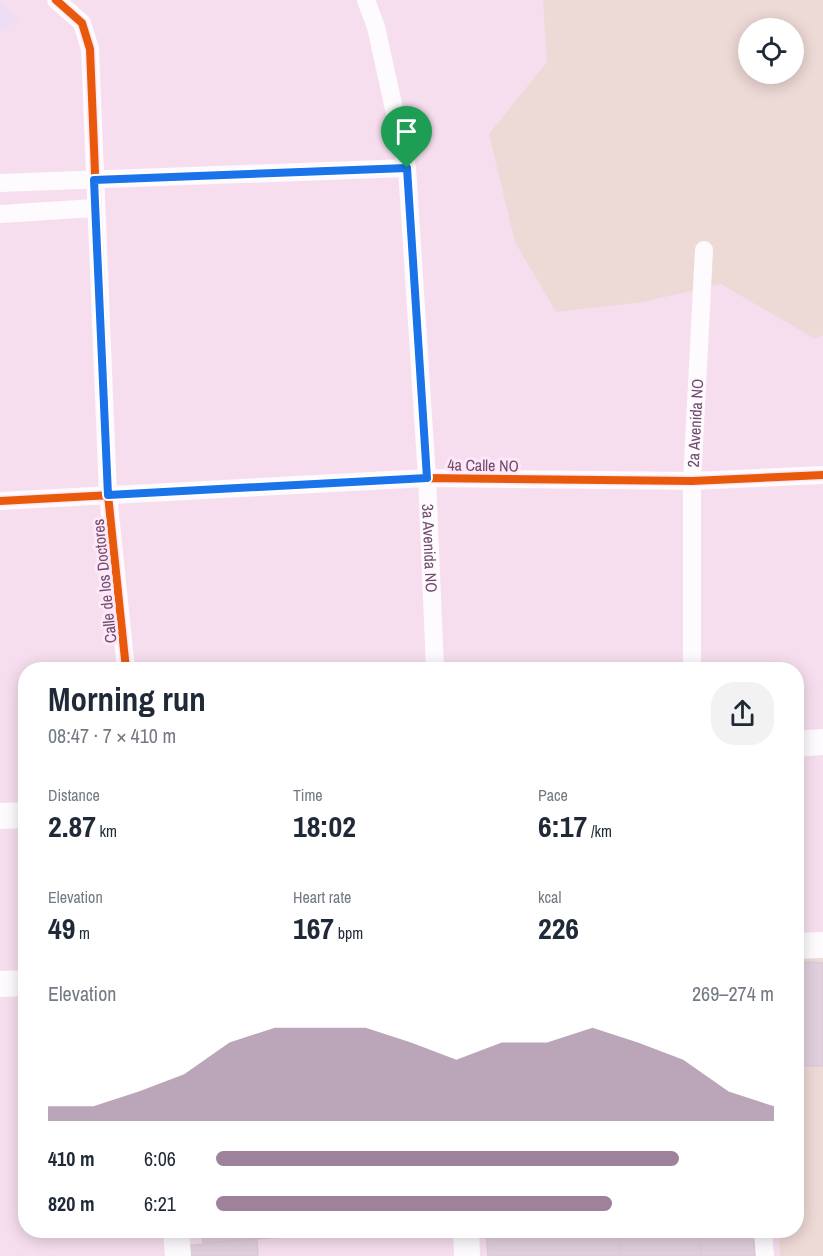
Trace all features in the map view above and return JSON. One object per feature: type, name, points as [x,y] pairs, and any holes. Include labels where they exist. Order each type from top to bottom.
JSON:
[{"type":"main road","points":[[804,743],[823,742]]},
{"type":"main road","points":[[0,816],[18,815]]},
{"type":"main road","points":[[804,946],[823,945]]},
{"type":"main road","points":[[0,984],[18,983]]},
{"type":"main road","points":[[177,1238],[178,1256]]},
{"type":"main road","points":[[466,1238],[467,1256]]},
{"type":"street","name":"Calle de los Doctores","points":[[56,0],[82,23],[90,49],[108,495],[125,662]]},
{"type":"street","name":"3a Avenida NO","points":[[366,0],[376,27],[407,168],[427,478],[435,662]]},
{"type":"street","points":[[0,183],[407,168]]},
{"type":"street","points":[[0,214],[95,208]]},
{"type":"street","name":"2a Avenida NO","points":[[692,662],[692,481],[704,250]]},
{"type":"street","name":"4a Calle NO","points":[[0,501],[427,478],[692,481],[823,476]]},
{"type":"street","points":[[764,1238],[765,1256]]},
{"type":"shaded area","points":[[0,0],[823,0],[823,1256],[0,1256]]},
{"type":"shaded area","points":[[543,0],[823,0],[823,335],[815,339],[721,284],[643,302],[556,312],[515,242],[489,134],[547,62]]},
{"type":"shaded area","points":[[0,2],[21,20],[0,32]]},
{"type":"shaded area","points":[[823,957],[823,1256],[780,1256],[779,1238],[804,1238],[804,958]]},
{"type":"building","points":[[804,962],[823,963],[823,1066],[804,1066]]},
{"type":"building","points":[[203,1238],[266,1238],[203,1243]]},
{"type":"building","points":[[487,1238],[619,1238],[620,1256],[488,1256]]},
{"type":"building","points":[[619,1238],[700,1238],[701,1256],[620,1256]]},
{"type":"building","points":[[700,1238],[754,1238],[755,1256],[701,1256]]},
{"type":"building","points":[[257,1240],[258,1256],[184,1256],[184,1246]]},
{"type":"cycle path","points":[[56,0],[82,23],[90,49],[108,495],[125,662]]},
{"type":"cycle path","points":[[0,501],[427,478],[692,481],[823,475]]},
{"type":"route","points":[[407,168],[427,478],[108,495],[94,180],[407,168]]}]
